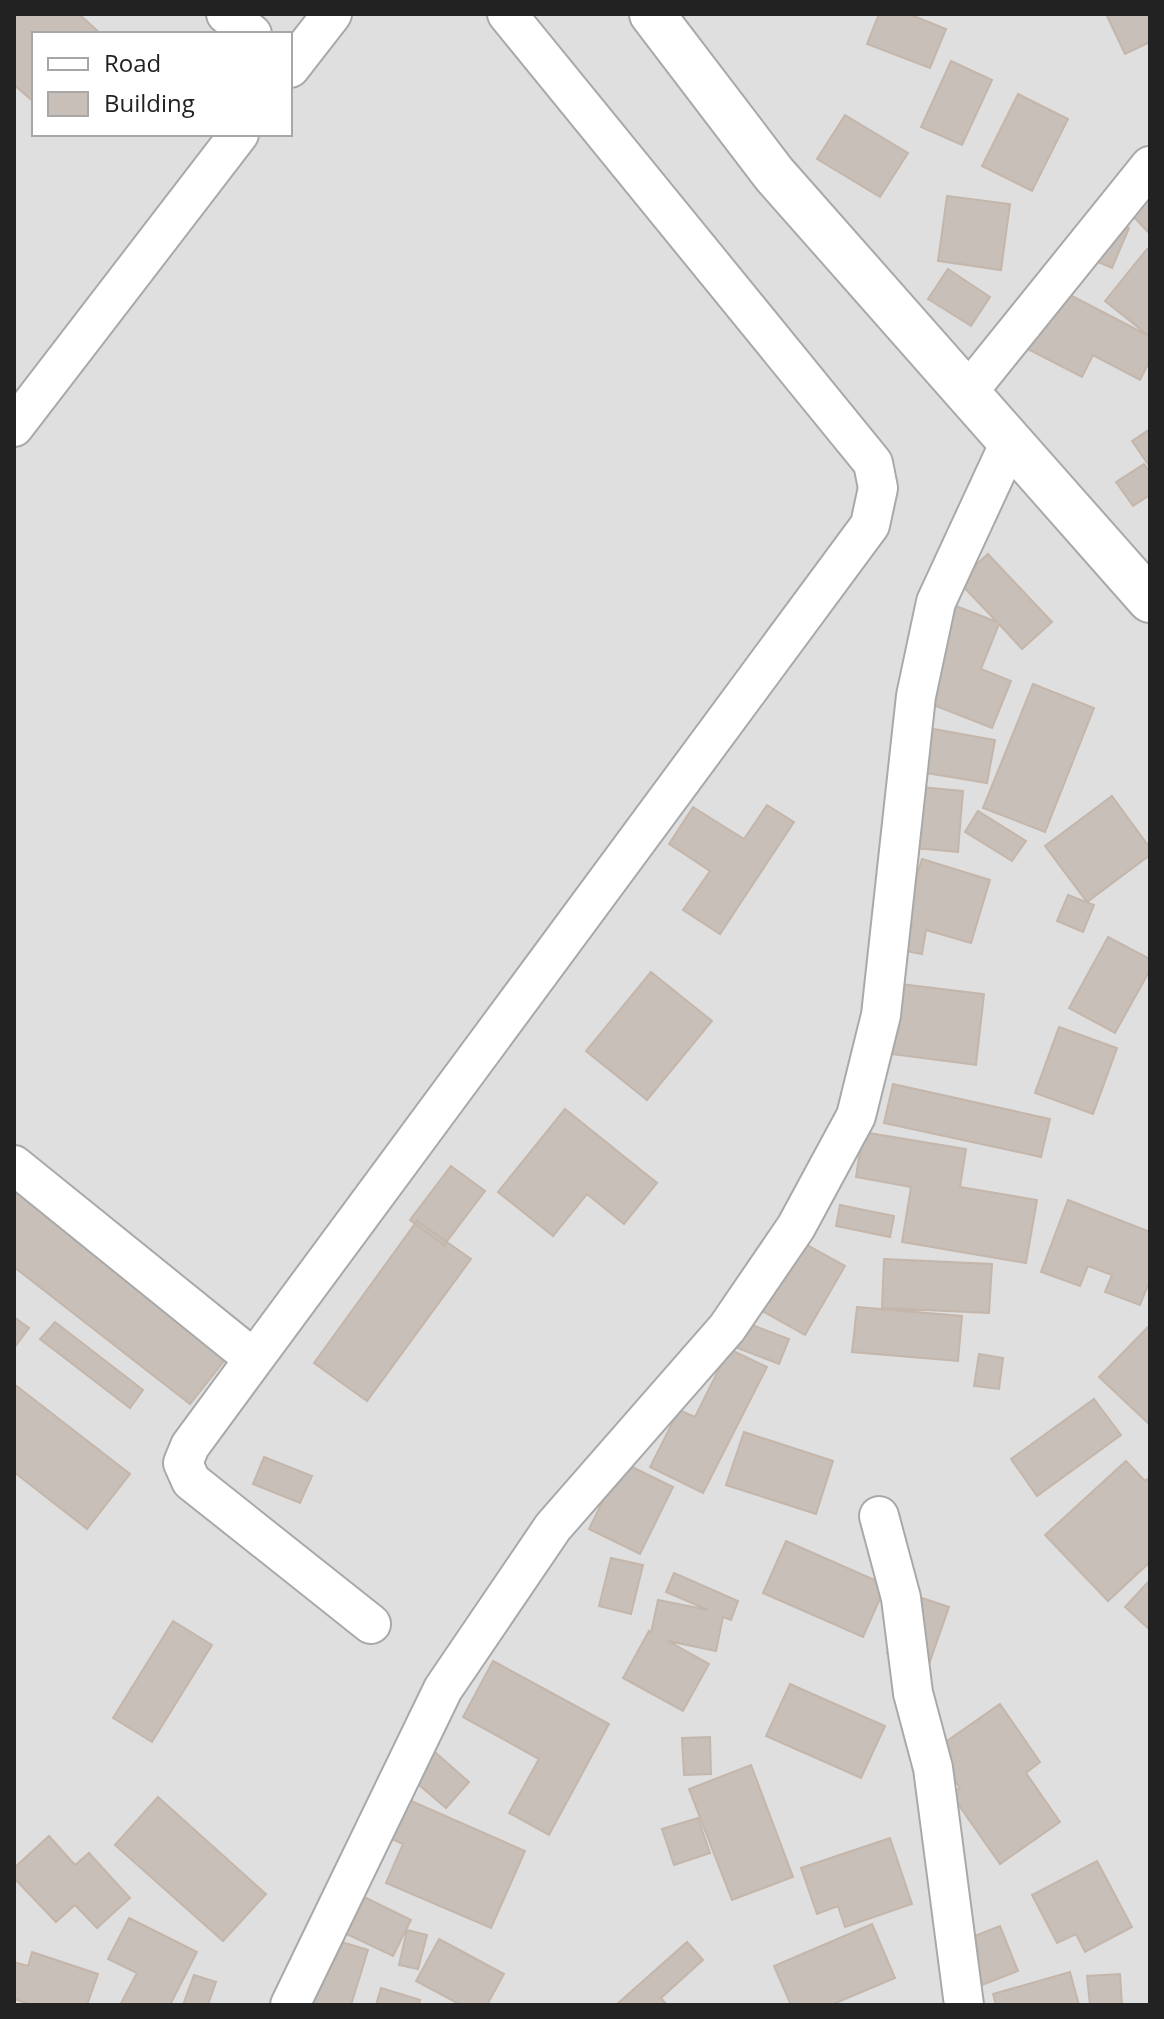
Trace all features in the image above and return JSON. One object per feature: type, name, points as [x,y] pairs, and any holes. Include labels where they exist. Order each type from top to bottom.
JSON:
[{"type":"street","points":[[226,14],[249,32]]},
{"type":"street","points":[[292,64],[332,14]]},
{"type":"street","points":[[371,1624],[191,1481],[183,1463],[190,1446],[870,525],[878,488],[873,463],[507,14]]},
{"type":"street","points":[[652,14],[774,174],[1150,600]]},
{"type":"street","points":[[14,427],[237,136]]},
{"type":"street","points":[[967,393],[1150,166]]},
{"type":"street","points":[[290,2005],[443,1689],[553,1527],[727,1328],[796,1227],[856,1116],[881,1015],[916,696],[936,602],[1010,442]]},
{"type":"street","points":[[14,1165],[254,1359]]},
{"type":"street","points":[[879,1516],[901,1598],[913,1693],[933,1768],[964,2005]]},
{"type":"shaded area","points":[[14,14],[1150,14],[1150,2005],[14,2005]]},
{"type":"building","points":[[14,14],[79,14],[99,32],[32,32],[32,100],[14,85]]},
{"type":"building","points":[[879,14],[909,14],[946,29],[930,68],[867,44]]},
{"type":"building","points":[[1106,14],[1150,14],[1150,42],[1125,54]]},
{"type":"building","points":[[951,61],[992,80],[962,145],[921,127]]},
{"type":"building","points":[[1018,94],[1068,119],[1032,191],[982,166]]},
{"type":"building","points":[[845,115],[908,153],[880,197],[817,159]]},
{"type":"building","points":[[1150,192],[1150,234],[1129,212]]},
{"type":"building","points":[[947,196],[1010,204],[1001,270],[938,261]]},
{"type":"building","points":[[1102,217],[1129,228],[1112,268],[1086,257]]},
{"type":"building","points":[[1147,249],[1150,251],[1150,360],[1140,380],[1093,355],[1082,377],[1022,346],[1053,286],[1149,336],[1105,301]]},
{"type":"building","points":[[948,269],[990,297],[971,326],[928,299]]},
{"type":"building","points":[[1150,429],[1150,467],[1132,441]]},
{"type":"building","points":[[1144,464],[1150,472],[1150,495],[1133,506],[1116,482]]},
{"type":"building","points":[[988,554],[1052,622],[1022,649],[999,624],[981,669],[1011,681],[992,728],[908,695],[946,602],[997,622],[958,581]]},
{"type":"building","points":[[1033,684],[1094,708],[1045,832],[983,808]]},
{"type":"building","points":[[928,728],[995,740],[987,783],[920,772]]},
{"type":"building","points":[[909,786],[963,791],[958,852],[904,847]]},
{"type":"building","points":[[1112,796],[1150,848],[1150,855],[1087,902],[1045,846]]},
{"type":"building","points":[[767,805],[794,822],[720,934],[683,910],[710,871],[669,844],[693,807],[744,839]]},
{"type":"building","points":[[978,811],[1026,841],[1012,861],[965,832]]},
{"type":"building","points":[[922,859],[990,880],[971,943],[926,930],[922,954],[885,947],[890,922],[913,926],[902,922]]},
{"type":"building","points":[[1068,895],[1094,905],[1083,932],[1057,921]]},
{"type":"building","points":[[1108,937],[1150,959],[1150,970],[1115,1033],[1069,1008]]},
{"type":"building","points":[[651,972],[712,1021],[647,1100],[586,1051]]},
{"type":"building","points":[[892,983],[984,994],[976,1065],[883,1053]]},
{"type":"building","points":[[1059,1027],[1117,1048],[1093,1114],[1035,1093]]},
{"type":"building","points":[[893,1084],[1050,1119],[1041,1157],[884,1123]]},
{"type":"building","points":[[565,1109],[657,1183],[624,1224],[587,1194],[553,1236],[498,1192]]},
{"type":"building","points":[[863,1132],[966,1149],[960,1187],[1037,1200],[1026,1263],[902,1242],[911,1187],[856,1177]]},
{"type":"building","points":[[451,1166],[485,1191],[444,1245],[410,1220]]},
{"type":"building","points":[[14,1189],[228,1356],[190,1404],[14,1267]]},
{"type":"building","points":[[1068,1200],[1150,1232],[1150,1280],[1140,1305],[1105,1292],[1112,1275],[1088,1266],[1080,1286],[1041,1272]]},
{"type":"building","points":[[840,1205],[894,1216],[890,1237],[836,1226]]},
{"type":"building","points":[[417,1221],[471,1259],[367,1401],[314,1363]]},
{"type":"building","points":[[789,1235],[845,1266],[805,1335],[750,1304]]},
{"type":"building","points":[[884,1259],[992,1264],[989,1313],[882,1308]]},
{"type":"building","points":[[857,1307],[962,1316],[958,1361],[852,1352]]},
{"type":"building","points":[[14,1317],[29,1328],[14,1348]]},
{"type":"building","points":[[731,1317],[789,1339],[779,1364],[722,1342]]},
{"type":"building","points":[[55,1322],[143,1390],[130,1408],[40,1339]]},
{"type":"building","points":[[1150,1325],[1150,1425],[1099,1377]]},
{"type":"building","points":[[729,1349],[767,1367],[703,1493],[650,1467],[679,1410],[695,1417]]},
{"type":"building","points":[[979,1354],[1003,1358],[999,1389],[974,1386]]},
{"type":"building","points":[[14,1384],[130,1474],[87,1529],[14,1472]]},
{"type":"building","points":[[1094,1399],[1121,1435],[1037,1496],[1011,1459]]},
{"type":"building","points":[[744,1432],[833,1461],[816,1514],[726,1485]]},
{"type":"building","points":[[264,1457],[312,1476],[300,1503],[253,1484]]},
{"type":"building","points":[[1126,1461],[1145,1481],[1150,1477],[1150,1562],[1108,1601],[1045,1535]]},
{"type":"building","points":[[622,1462],[673,1487],[640,1554],[589,1529]]},
{"type":"building","points":[[786,1541],[886,1585],[863,1637],[763,1593]]},
{"type":"building","points":[[611,1558],[643,1565],[631,1614],[599,1606]]},
{"type":"building","points":[[674,1573],[738,1601],[731,1620],[723,1617],[716,1651],[668,1641],[709,1664],[683,1711],[623,1678],[649,1631],[651,1633],[658,1600],[708,1610],[666,1592]]},
{"type":"building","points":[[1150,1580],[1150,1630],[1125,1607]]},
{"type":"building","points":[[907,1593],[949,1607],[928,1667],[887,1653]]},
{"type":"building","points":[[173,1621],[212,1645],[152,1742],[113,1718]]},
{"type":"building","points":[[493,1661],[609,1724],[549,1835],[509,1813],[539,1759],[463,1717]]},
{"type":"building","points":[[790,1684],[885,1726],[861,1778],[766,1736]]},
{"type":"building","points":[[1000,1704],[1040,1762],[1026,1773],[1060,1822],[1000,1864],[951,1794],[960,1788],[934,1750]]},
{"type":"building","points":[[710,1737],[711,1774],[684,1775],[682,1738]]},
{"type":"building","points":[[428,1746],[469,1782],[446,1808],[405,1773]]},
{"type":"building","points":[[751,1765],[793,1877],[732,1900],[689,1789]]},
{"type":"building","points":[[393,1793],[525,1851],[491,1928],[386,1883],[403,1844],[376,1832]]},
{"type":"building","points":[[158,1797],[266,1894],[223,1941],[115,1845]]},
{"type":"building","points":[[698,1818],[710,1853],[674,1865],[662,1829]]},
{"type":"building","points":[[49,1836],[75,1865],[89,1853],[130,1898],[97,1928],[75,1905],[56,1922],[14,1878],[14,1868]]},
{"type":"building","points":[[890,1838],[912,1904],[845,1927],[838,1906],[817,1914],[801,1868]]},
{"type":"building","points":[[1097,1861],[1132,1927],[1085,1952],[1076,1934],[1057,1943],[1032,1895]]},
{"type":"building","points":[[354,1892],[411,1920],[393,1956],[336,1929]]},
{"type":"building","points":[[129,1918],[197,1952],[170,2005],[120,2005],[137,1973],[108,1959]]},
{"type":"building","points":[[872,1924],[895,1978],[831,2005],[791,2005],[774,1966]]},
{"type":"building","points":[[1000,1926],[1018,1971],[977,1987],[959,1942]]},
{"type":"building","points":[[407,1930],[427,1935],[418,1969],[399,1965]]},
{"type":"building","points":[[315,1934],[368,1950],[351,2005],[294,2005]]},
{"type":"building","points":[[439,1939],[504,1974],[487,2005],[461,2005],[416,1981]]},
{"type":"building","points":[[687,1942],[703,1960],[661,1998],[667,2005],[616,2005]]},
{"type":"building","points":[[32,1952],[98,1974],[87,2005],[32,2005],[14,1999],[14,1962],[28,1966]]},
{"type":"building","points":[[1070,1972],[1079,2005],[996,2005],[993,1994]]},
{"type":"building","points":[[1120,1974],[1122,2005],[1090,2005],[1087,1976]]},
{"type":"building","points":[[194,1975],[216,1982],[208,2005],[183,2005]]},
{"type":"building","points":[[381,1988],[420,2000],[419,2005],[376,2005]]}]
